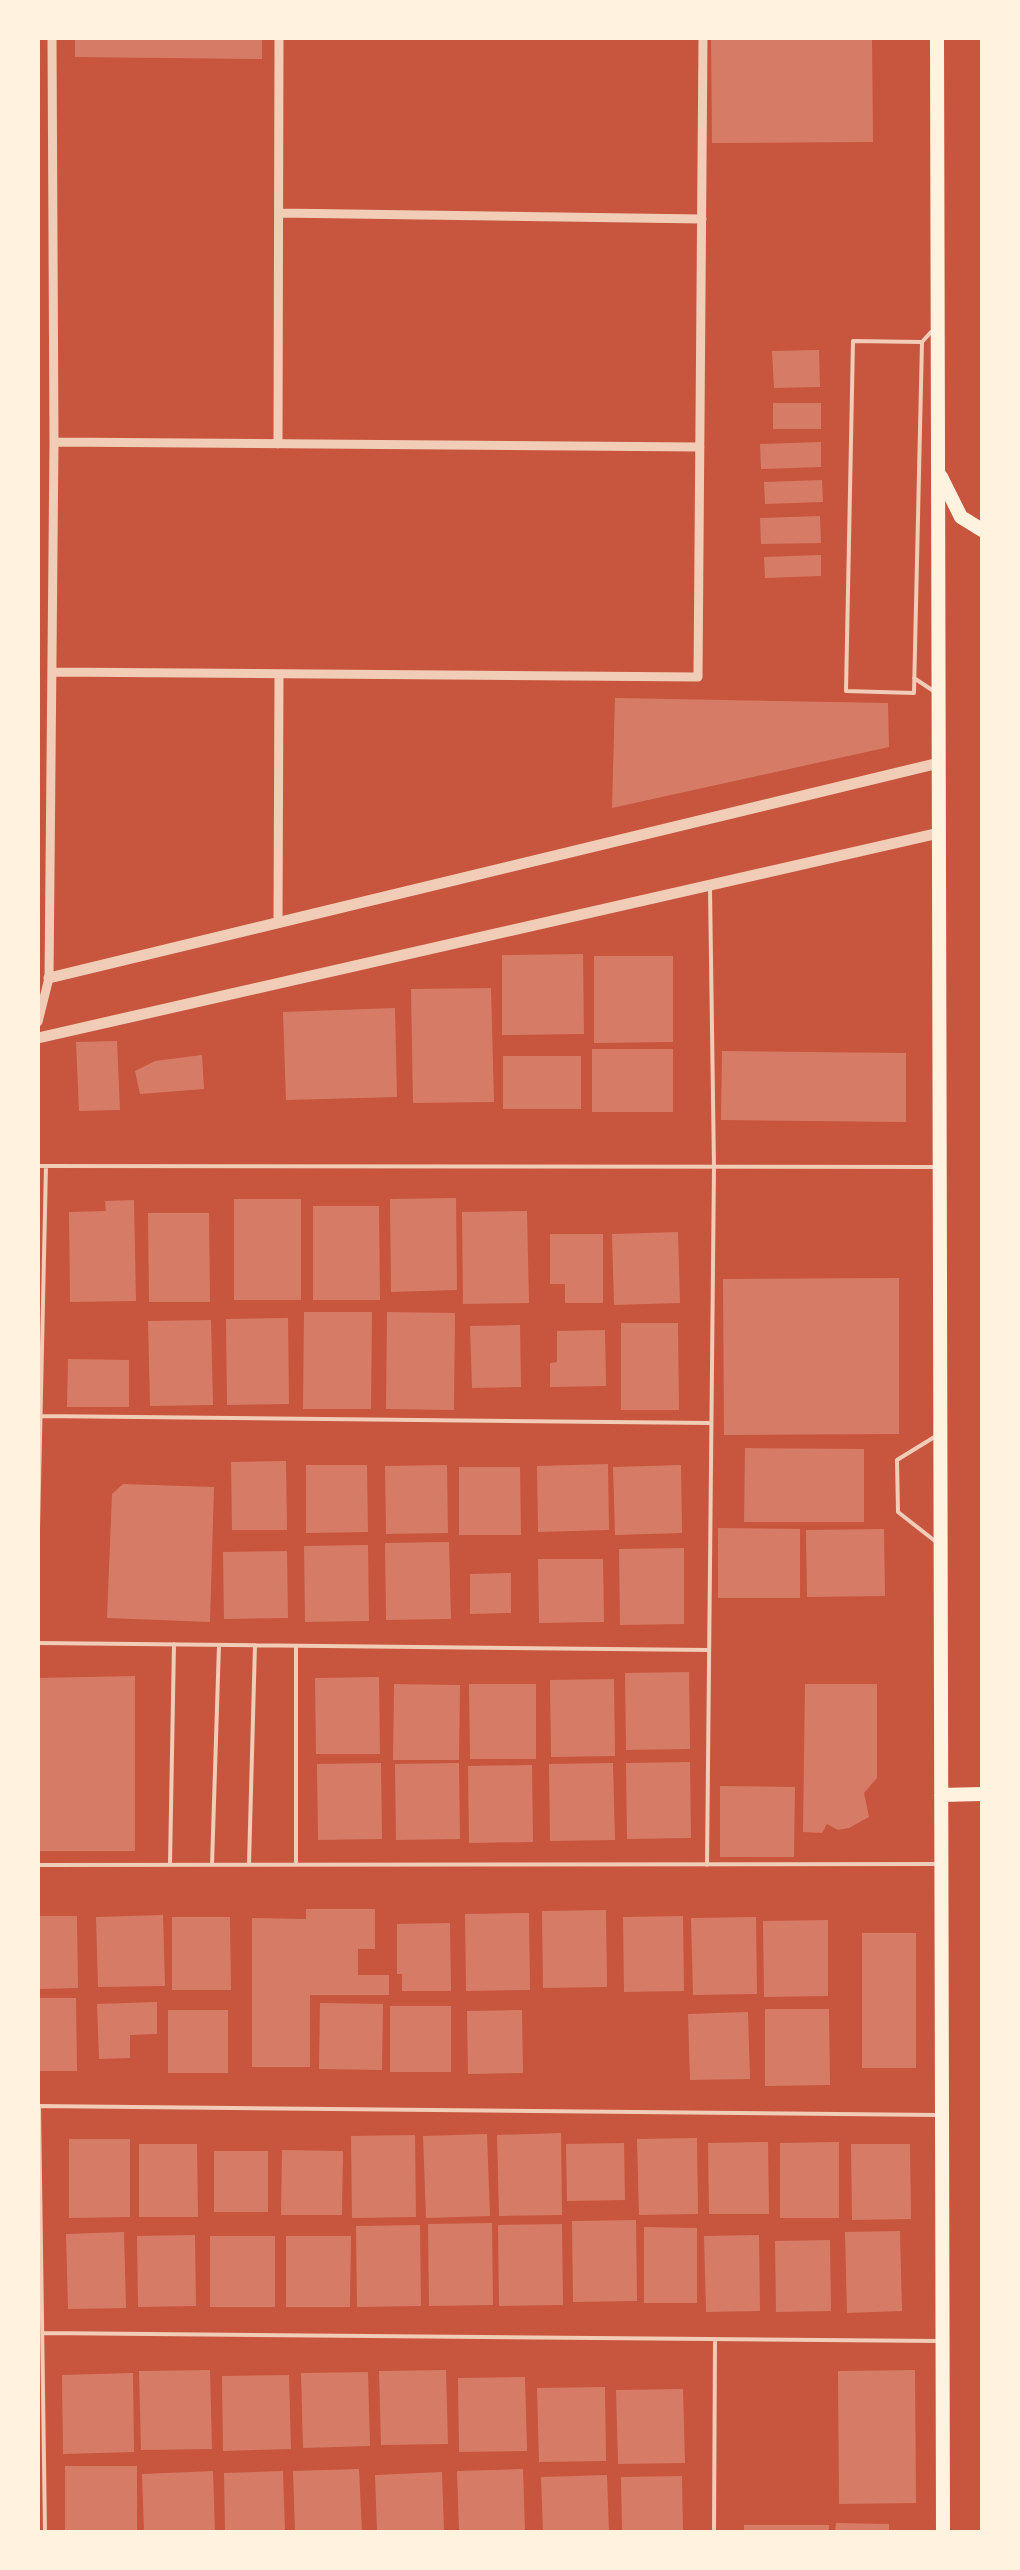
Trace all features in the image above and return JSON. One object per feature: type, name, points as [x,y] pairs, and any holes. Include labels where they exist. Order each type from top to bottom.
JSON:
[{"type":"main road","points":[[937,38],[943,2532]]},
{"type":"main road","points":[[938,472],[961,517],[982,530]]},
{"type":"main road","points":[[941,1796],[982,1794]]},
{"type":"street","points":[[38,1022],[43,979],[52,672],[52,38]]},
{"type":"street","points":[[278,444],[279,38]]},
{"type":"street","points":[[52,672],[698,677],[703,38]]},
{"type":"street","points":[[279,213],[702,219]]},
{"type":"street","points":[[54,442],[700,447]]},
{"type":"street","points":[[278,923],[280,674]]},
{"type":"street","points":[[43,979],[939,763]]},
{"type":"street","points":[[38,1038],[940,833]]},
{"type":"lane","points":[[922,342],[853,340],[846,691],[914,692],[922,342],[938,325]]},
{"type":"lane","points":[[914,678],[939,695]]},
{"type":"lane","points":[[706,1864],[714,1167],[710,886]]},
{"type":"lane","points":[[38,1166],[940,1167]]},
{"type":"lane","points":[[38,1530],[46,1166]]},
{"type":"lane","points":[[40,1416],[711,1423]]},
{"type":"lane","points":[[940,1434],[897,1460],[898,1512],[941,1546]]},
{"type":"lane","points":[[38,1643],[709,1650]]},
{"type":"lane","points":[[170,1864],[174,1644]]},
{"type":"lane","points":[[212,1865],[219,1645]]},
{"type":"lane","points":[[249,1864],[255,1646]]},
{"type":"lane","points":[[296,1646],[296,1864]]},
{"type":"lane","points":[[38,1864],[941,1864]]},
{"type":"lane","points":[[45,2532],[38,2106],[941,2115]]},
{"type":"lane","points":[[43,2333],[941,2341]]},
{"type":"lane","points":[[714,2532],[715,2339]]},
{"type":"building","points":[[75,38],[262,38],[262,59],[75,57]]},
{"type":"building","points":[[711,38],[872,38],[873,142],[712,143]]},
{"type":"building","points":[[819,350],[820,387],[774,388],[772,351]]},
{"type":"building","points":[[773,403],[821,403],[821,429],[773,429]]},
{"type":"building","points":[[821,442],[821,467],[761,469],[760,444]]},
{"type":"building","points":[[822,480],[823,502],[765,504],[764,482]]},
{"type":"building","points":[[820,516],[821,543],[761,544],[760,518]]},
{"type":"building","points":[[821,555],[821,576],[765,578],[764,557]]},
{"type":"building","points":[[615,698],[888,703],[889,747],[612,808]]},
{"type":"building","points":[[583,954],[584,1034],[502,1035],[502,955]]},
{"type":"building","points":[[594,956],[673,956],[673,1042],[594,1043]]},
{"type":"building","points":[[491,988],[494,1102],[413,1103],[411,989]]},
{"type":"building","points":[[395,1008],[397,1097],[286,1100],[283,1012]]},
{"type":"building","points":[[117,1041],[120,1110],[79,1111],[76,1042]]},
{"type":"building","points":[[592,1049],[673,1049],[673,1112],[592,1112]]},
{"type":"building","points":[[722,1051],[906,1053],[906,1122],[721,1120]]},
{"type":"building","points":[[202,1055],[204,1089],[140,1094],[135,1071],[155,1061]]},
{"type":"building","points":[[503,1056],[581,1056],[581,1109],[503,1109]]},
{"type":"building","points":[[456,1198],[457,1290],[391,1292],[390,1199]]},
{"type":"building","points":[[234,1199],[301,1199],[301,1300],[234,1300]]},
{"type":"building","points":[[134,1200],[136,1301],[70,1302],[69,1212],[106,1211],[105,1201]]},
{"type":"building","points":[[313,1206],[379,1206],[380,1300],[313,1300]]},
{"type":"building","points":[[527,1211],[529,1303],[463,1304],[462,1212]]},
{"type":"building","points":[[148,1213],[209,1213],[210,1302],[149,1302]]},
{"type":"building","points":[[678,1232],[680,1303],[614,1305],[612,1234]]},
{"type":"building","points":[[550,1234],[603,1234],[603,1303],[565,1303],[565,1284],[550,1284]]},
{"type":"building","points":[[899,1278],[899,1434],[724,1435],[723,1279]]},
{"type":"building","points":[[304,1312],[372,1312],[371,1409],[303,1409]]},
{"type":"building","points":[[387,1312],[455,1313],[454,1410],[386,1409]]},
{"type":"building","points":[[288,1318],[289,1404],[227,1405],[226,1319]]},
{"type":"building","points":[[211,1320],[213,1405],[150,1406],[148,1321]]},
{"type":"building","points":[[621,1323],[678,1323],[679,1410],[621,1410]]},
{"type":"building","points":[[520,1325],[521,1387],[472,1388],[470,1326]]},
{"type":"building","points":[[605,1330],[606,1386],[550,1387],[550,1363],[557,1362],[557,1331]]},
{"type":"building","points":[[68,1359],[129,1360],[129,1407],[67,1407]]},
{"type":"building","points":[[745,1448],[864,1449],[864,1522],[744,1522]]},
{"type":"building","points":[[286,1461],[287,1530],[232,1530],[231,1462]]},
{"type":"building","points":[[608,1464],[609,1530],[538,1532],[537,1466]]},
{"type":"building","points":[[306,1465],[367,1465],[368,1532],[306,1533]]},
{"type":"building","points":[[447,1465],[448,1533],[386,1534],[385,1466]]},
{"type":"building","points":[[681,1465],[682,1533],[615,1535],[613,1467]]},
{"type":"building","points":[[459,1467],[520,1467],[521,1535],[459,1535]]},
{"type":"building","points":[[123,1484],[214,1487],[210,1622],[107,1618],[112,1494]]},
{"type":"building","points":[[718,1528],[800,1529],[800,1598],[718,1598]]},
{"type":"building","points":[[884,1529],[885,1596],[807,1597],[806,1530]]},
{"type":"building","points":[[449,1542],[451,1619],[386,1620],[385,1543]]},
{"type":"building","points":[[368,1545],[369,1621],[305,1622],[304,1546]]},
{"type":"building","points":[[684,1548],[684,1624],[620,1625],[619,1549]]},
{"type":"building","points":[[287,1551],[288,1618],[224,1619],[223,1552]]},
{"type":"building","points":[[538,1559],[603,1559],[604,1622],[539,1623]]},
{"type":"building","points":[[511,1573],[511,1613],[470,1614],[470,1574]]},
{"type":"building","points":[[689,1672],[690,1749],[626,1750],[625,1673]]},
{"type":"building","points":[[135,1676],[135,1851],[38,1851],[38,1678]]},
{"type":"building","points":[[379,1677],[380,1754],[316,1754],[315,1678]]},
{"type":"building","points":[[614,1679],[615,1756],[551,1757],[550,1680]]},
{"type":"building","points":[[394,1684],[460,1685],[459,1760],[393,1760]]},
{"type":"building","points":[[469,1684],[536,1684],[536,1759],[470,1759]]},
{"type":"building","points":[[805,1684],[877,1684],[877,1778],[864,1793],[869,1817],[849,1828],[838,1830],[827,1824],[822,1833],[803,1832]]},
{"type":"building","points":[[690,1762],[691,1838],[627,1839],[626,1763]]},
{"type":"building","points":[[381,1763],[382,1839],[318,1840],[317,1764]]},
{"type":"building","points":[[459,1763],[460,1839],[396,1840],[395,1764]]},
{"type":"building","points":[[613,1763],[615,1840],[550,1841],[549,1764]]},
{"type":"building","points":[[532,1765],[533,1842],[469,1843],[468,1766]]},
{"type":"building","points":[[720,1786],[795,1787],[794,1857],[720,1857]]},
{"type":"building","points":[[306,1909],[375,1909],[375,1949],[358,1949],[358,1975],[389,1975],[389,1995],[310,1995],[310,2067],[252,2067],[252,1918],[306,1919]]},
{"type":"building","points":[[606,1910],[607,1987],[543,1988],[542,1911]]},
{"type":"building","points":[[529,1913],[530,1990],[466,1991],[465,1914]]},
{"type":"building","points":[[163,1915],[165,1986],[98,1987],[96,1917]]},
{"type":"building","points":[[38,1916],[77,1916],[78,1988],[38,1989]]},
{"type":"building","points":[[683,1916],[684,1991],[624,1992],[623,1917]]},
{"type":"building","points":[[172,1917],[230,1917],[231,1990],[172,1990]]},
{"type":"building","points":[[756,1917],[757,1994],[693,1995],[691,1918]]},
{"type":"building","points":[[828,1920],[828,1996],[764,1997],[763,1921]]},
{"type":"building","points":[[450,1923],[451,1991],[402,1991],[402,1974],[397,1974],[397,1924]]},
{"type":"building","points":[[862,1933],[916,1933],[916,2068],[862,2068]]},
{"type":"building","points":[[38,1998],[76,1998],[77,2071],[38,2071]]},
{"type":"building","points":[[157,2002],[157,2034],[130,2035],[130,2058],[99,2059],[97,2004]]},
{"type":"building","points":[[320,2003],[383,2004],[382,2070],[319,2069]]},
{"type":"building","points":[[390,2006],[451,2006],[451,2072],[390,2072]]},
{"type":"building","points":[[765,2009],[829,2009],[830,2085],[765,2086]]},
{"type":"building","points":[[168,2010],[228,2010],[228,2073],[168,2073]]},
{"type":"building","points":[[522,2010],[523,2073],[468,2074],[467,2011]]},
{"type":"building","points":[[748,2012],[750,2079],[690,2080],[688,2014]]},
{"type":"building","points":[[561,2133],[562,2215],[499,2216],[497,2135]]},
{"type":"building","points":[[487,2134],[490,2216],[426,2218],[423,2136]]},
{"type":"building","points":[[415,2135],[416,2217],[352,2218],[351,2136]]},
{"type":"building","points":[[697,2138],[698,2214],[639,2215],[637,2139]]},
{"type":"building","points":[[69,2139],[130,2139],[130,2217],[69,2218]]},
{"type":"building","points":[[768,2142],[769,2214],[709,2214],[708,2143]]},
{"type":"building","points":[[839,2142],[839,2218],[780,2218],[780,2143]]},
{"type":"building","points":[[624,2143],[625,2200],[567,2201],[566,2144]]},
{"type":"building","points":[[139,2144],[197,2144],[198,2217],[139,2217]]},
{"type":"building","points":[[851,2144],[910,2144],[911,2219],[852,2220]]},
{"type":"building","points":[[282,2150],[343,2151],[342,2215],[281,2215]]},
{"type":"building","points":[[214,2151],[268,2151],[268,2212],[214,2212]]},
{"type":"building","points":[[636,2220],[637,2301],[573,2302],[572,2221]]},
{"type":"building","points":[[492,2223],[493,2305],[429,2306],[428,2224]]},
{"type":"building","points":[[562,2224],[563,2305],[499,2306],[498,2225]]},
{"type":"building","points":[[420,2225],[421,2306],[357,2307],[356,2226]]},
{"type":"building","points":[[644,2227],[697,2228],[697,2303],[644,2303]]},
{"type":"building","points":[[900,2231],[902,2311],[847,2313],[845,2232]]},
{"type":"building","points":[[124,2232],[126,2308],[68,2309],[66,2234]]},
{"type":"building","points":[[195,2235],[196,2306],[138,2307],[137,2236]]},
{"type":"building","points":[[759,2235],[760,2311],[706,2312],[704,2236]]},
{"type":"building","points":[[210,2236],[275,2236],[275,2307],[210,2307]]},
{"type":"building","points":[[286,2236],[351,2236],[350,2307],[286,2307]]},
{"type":"building","points":[[830,2240],[831,2311],[776,2312],[775,2241]]},
{"type":"building","points":[[210,2370],[212,2449],[141,2450],[139,2371]]},
{"type":"building","points":[[446,2370],[448,2444],[381,2445],[379,2371]]},
{"type":"building","points":[[915,2370],[916,2503],[839,2504],[838,2371]]},
{"type":"building","points":[[368,2372],[370,2446],[303,2448],[301,2373]]},
{"type":"building","points":[[133,2373],[134,2452],[63,2454],[62,2375]]},
{"type":"building","points":[[289,2375],[291,2449],[223,2451],[222,2376]]},
{"type":"building","points":[[525,2377],[527,2451],[459,2452],[458,2378]]},
{"type":"building","points":[[605,2387],[606,2461],[539,2462],[537,2388]]},
{"type":"building","points":[[683,2389],[685,2463],[618,2464],[616,2390]]},
{"type":"building","points":[[65,2466],[137,2466],[137,2532],[65,2532]]},
{"type":"building","points":[[359,2469],[362,2532],[295,2532],[293,2471]]},
{"type":"building","points":[[523,2469],[525,2532],[459,2532],[457,2471]]},
{"type":"building","points":[[213,2471],[215,2532],[144,2532],[142,2474]]},
{"type":"building","points":[[283,2471],[285,2532],[225,2532],[224,2473]]},
{"type":"building","points":[[442,2472],[444,2532],[377,2532],[375,2475]]},
{"type":"building","points":[[607,2475],[609,2532],[543,2532],[541,2477]]},
{"type":"building","points":[[682,2476],[683,2532],[622,2532],[621,2477]]},
{"type":"building","points":[[836,2523],[889,2524],[889,2532],[835,2532]]},
{"type":"building","points":[[744,2525],[829,2525],[829,2532],[744,2532]]}]
